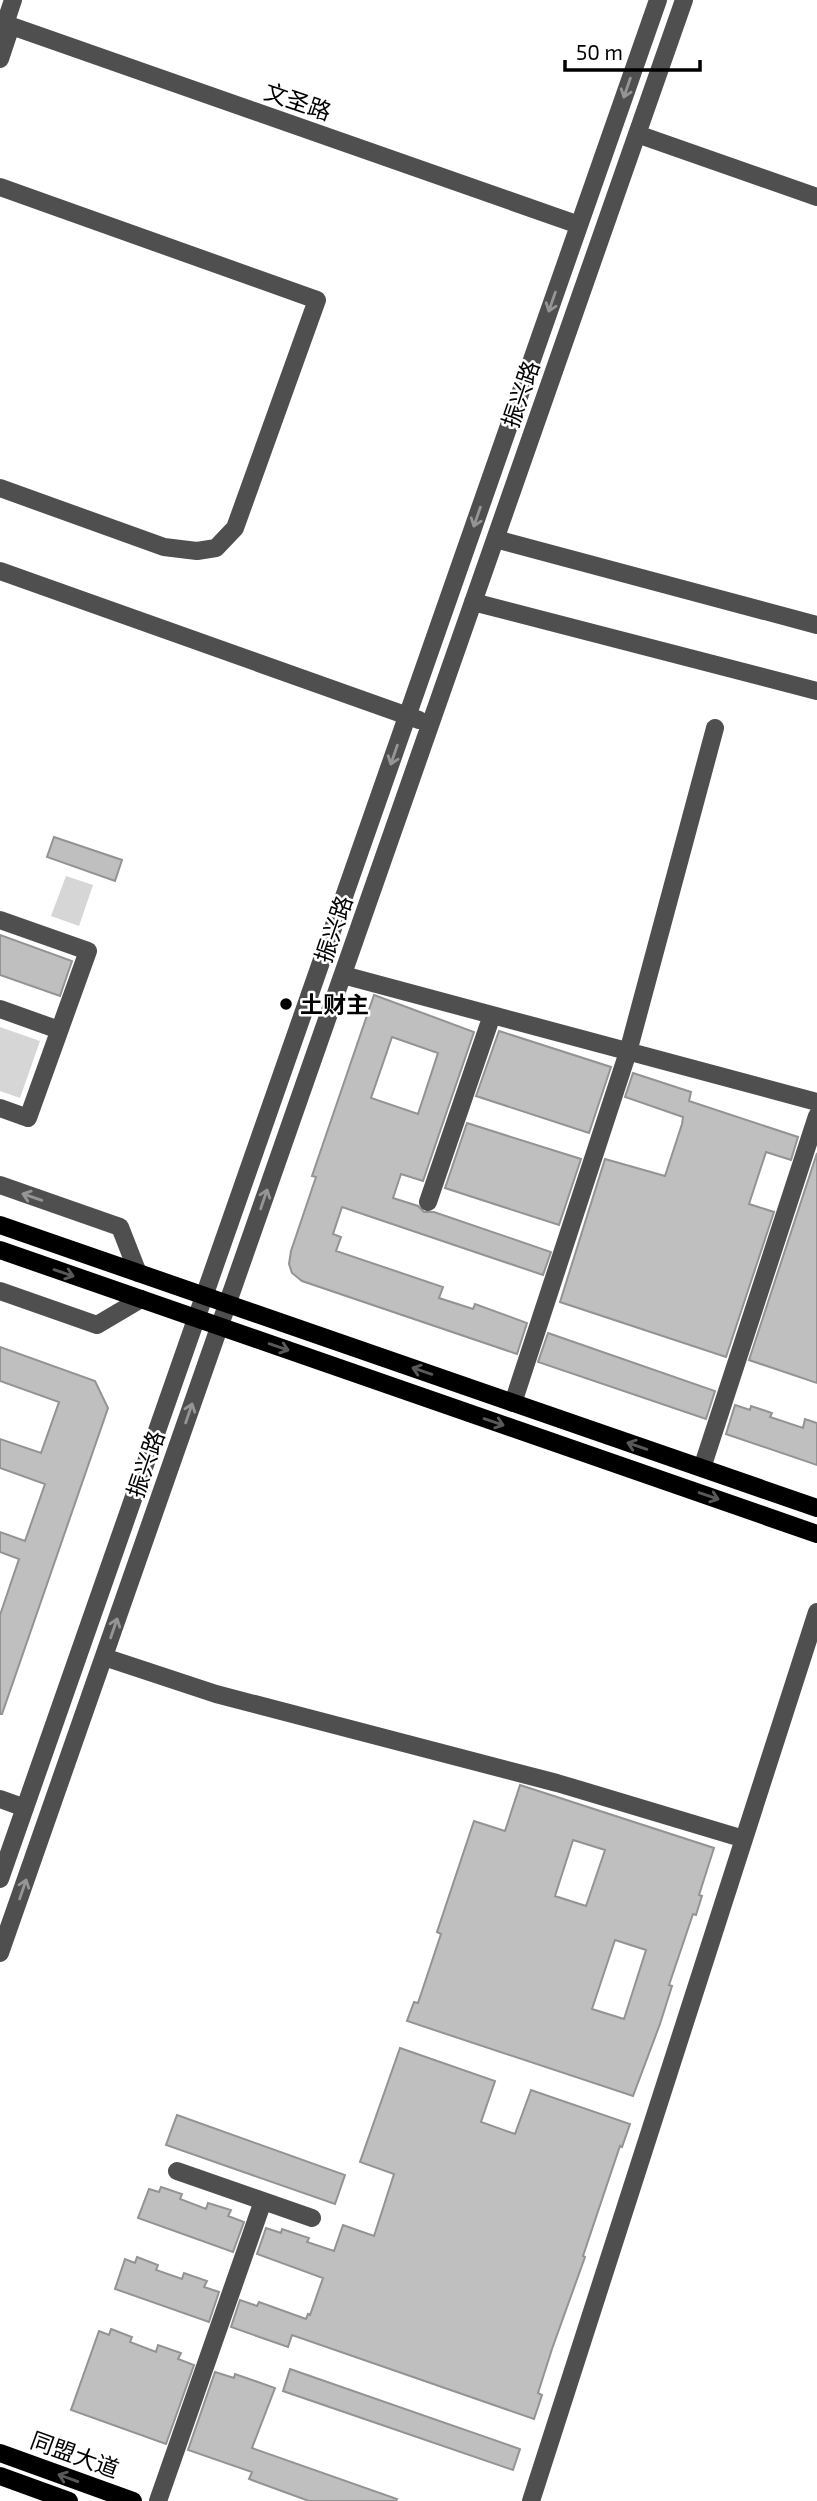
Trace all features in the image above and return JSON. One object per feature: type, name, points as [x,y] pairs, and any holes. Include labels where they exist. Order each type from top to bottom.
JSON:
[{"type":"main road","points":[[0,1225],[817,1508]]},
{"type":"main road","points":[[0,1250],[817,1534]]},
{"type":"main road","name":"同盟大道","points":[[0,2453],[133,2501]]},
{"type":"main road","name":"同盟大道","points":[[0,2476],[69,2501]]},
{"type":"street","points":[[0,59],[5,24],[13,0]]},
{"type":"street","name":"振兴路","points":[[0,1879],[658,0]]},
{"type":"street","name":"振兴路","points":[[0,1953],[684,0]]},
{"type":"street","name":"文圣路","points":[[5,24],[579,225]]},
{"type":"street","points":[[637,134],[817,197]]},
{"type":"street","points":[[0,187],[317,300],[235,528],[216,548],[197,551],[164,547],[0,488]]},
{"type":"street","points":[[499,540],[817,625]]},
{"type":"street","points":[[0,571],[430,724]]},
{"type":"street","points":[[473,602],[817,691]]},
{"type":"street","points":[[513,1403],[628,1052],[715,728]]},
{"type":"street","points":[[0,920],[88,951],[28,1118],[0,1108]]},
{"type":"street","points":[[343,975],[817,1102]]},
{"type":"street","points":[[0,1009],[60,1030]]},
{"type":"street","points":[[428,1202],[492,1015]]},
{"type":"street","points":[[702,1468],[817,1116]]},
{"type":"street","points":[[0,1185],[120,1227],[138,1273]]},
{"type":"street","points":[[0,1291],[97,1325],[141,1299]]},
{"type":"street","points":[[531,2501],[817,1612]]},
{"type":"street","points":[[104,1657],[216,1694],[557,1783],[744,1839]]},
{"type":"street","points":[[0,1799],[25,1808]]},
{"type":"street","points":[[177,2171],[312,2218]]},
{"type":"street","points":[[158,2501],[263,2201]]},
{"type":"shaded area","points":[[66,876],[93,885],[79,926],[51,916]]},
{"type":"shaded area","points":[[0,1027],[40,1041],[20,1098],[0,1091]]},
{"type":"building","points":[[54,837],[122,860],[115,881],[47,857]]},
{"type":"building","points":[[0,935],[72,961],[60,996],[0,975]]},
{"type":"building","points":[[374,995],[474,1032],[423,1181],[401,1174],[393,1198],[418,1206],[424,1212],[434,1212],[551,1252],[543,1275],[342,1207],[333,1234],[341,1237],[336,1251],[443,1287],[439,1298],[473,1309],[475,1304],[527,1323],[517,1354],[302,1281],[292,1273],[289,1264],[291,1251],[316,1177],[312,1176]],"holes":[[[392,1037],[438,1053],[418,1114],[371,1098]]]},
{"type":"building","points":[[499,1031],[611,1067],[589,1133],[476,1096]]},
{"type":"building","points":[[633,1073],[691,1092],[689,1101],[798,1137],[791,1160],[766,1152],[749,1204],[774,1212],[726,1357],[560,1302],[605,1159],[665,1176],[682,1124],[683,1117],[625,1097]]},
{"type":"building","points":[[467,1123],[581,1159],[559,1225],[445,1188]]},
{"type":"building","points":[[817,1153],[817,1383],[749,1360]]},
{"type":"building","points":[[548,1333],[715,1391],[706,1419],[538,1362]]},
{"type":"building","points":[[0,1347],[95,1381],[108,1408],[2,1714],[0,1615],[19,1559],[0,1552],[0,1532],[25,1541],[45,1484],[0,1468],[0,1439],[41,1453],[59,1402],[0,1381]]},
{"type":"building","points":[[735,1405],[750,1410],[751,1406],[772,1413],[770,1417],[803,1428],[805,1419],[817,1423],[817,1465],[726,1434]]},
{"type":"building","points":[[520,1785],[714,1848],[699,1895],[702,1896],[696,1915],[693,1914],[669,1985],[672,1986],[660,2024],[633,2096],[407,2021],[414,2002],[418,2003],[441,1934],[437,1932],[474,1821],[505,1831]],"holes":[[[573,1840],[605,1850],[586,1906],[555,1896]],[[615,1940],[646,1950],[624,2019],[592,2009]]]},
{"type":"building","points":[[400,2048],[495,2081],[481,2122],[515,2134],[531,2090],[630,2124],[622,2147],[620,2146],[552,2349],[538,2393],[542,2395],[534,2419],[292,2335],[288,2347],[231,2327],[240,2300],[257,2306],[259,2302],[306,2319],[308,2314],[310,2315],[323,2278],[257,2254],[266,2228],[281,2233],[282,2229],[309,2238],[307,2242],[334,2251],[343,2225],[374,2236],[394,2174],[360,2162]]},
{"type":"building","points":[[177,2115],[345,2175],[335,2204],[166,2145]]},
{"type":"building","points":[[161,2187],[182,2194],[180,2199],[206,2209],[208,2203],[231,2210],[228,2216],[244,2222],[233,2252],[138,2218],[149,2189],[159,2192]]},
{"type":"building","points":[[137,2257],[158,2265],[156,2270],[182,2279],[184,2273],[207,2281],[204,2287],[219,2292],[209,2322],[115,2289],[125,2259],[135,2263]]},
{"type":"building","points":[[111,2329],[132,2337],[130,2342],[156,2352],[158,2345],[181,2353],[178,2359],[194,2365],[166,2444],[71,2410],[99,2331],[109,2335]]},
{"type":"building","points":[[290,2369],[520,2449],[513,2470],[283,2391]]},
{"type":"building","points":[[215,2372],[234,2378],[235,2374],[275,2388],[252,2448],[397,2499],[396,2501],[309,2501],[249,2479],[252,2472],[188,2450]]},
{"type":"place","name":"土财主","points":[[286,1004]]}]
